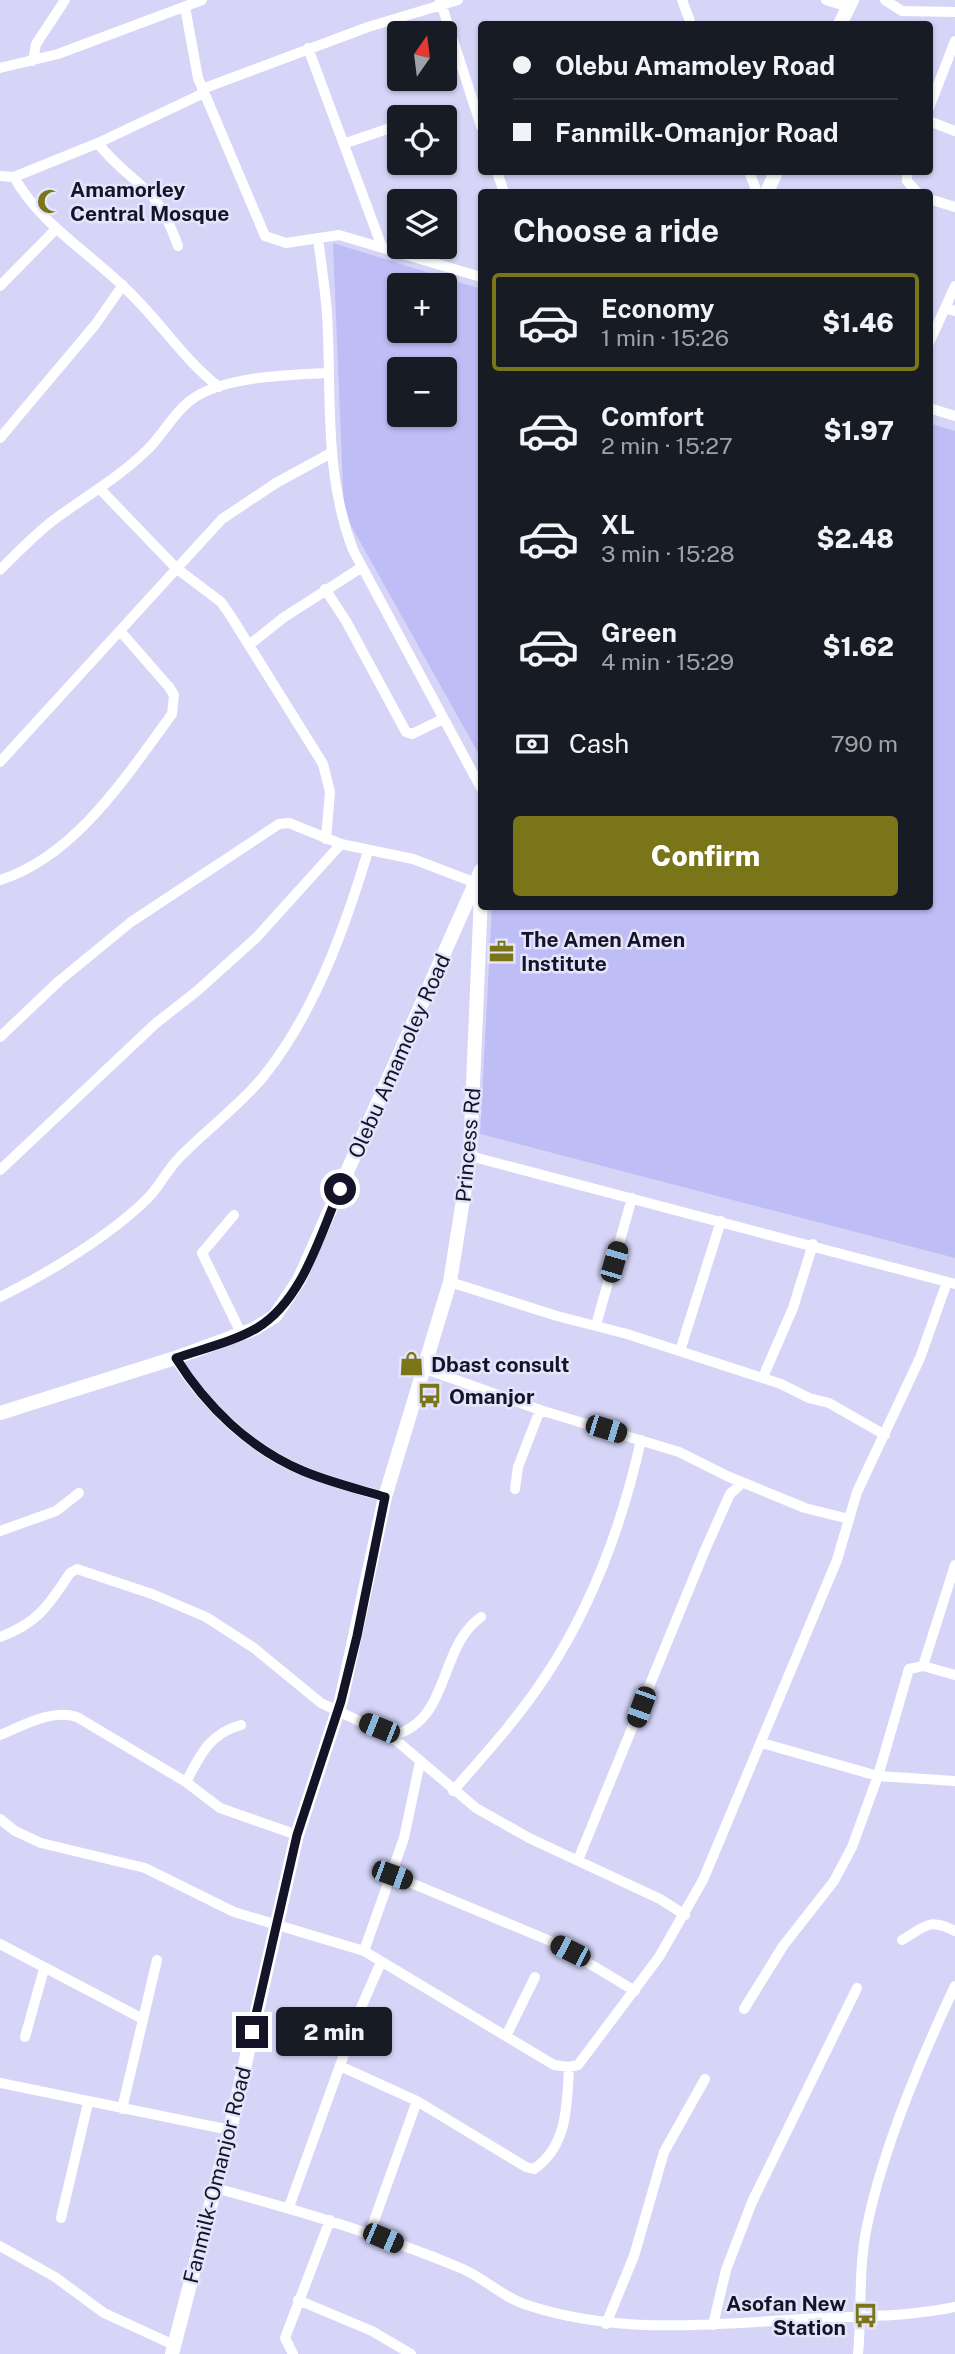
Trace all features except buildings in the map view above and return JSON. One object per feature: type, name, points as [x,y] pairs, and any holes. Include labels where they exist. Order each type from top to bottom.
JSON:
[{"type":"street","points":[[33,61],[36,44],[65,0]]},
{"type":"street","points":[[0,68],[33,61],[202,0]]},
{"type":"street","points":[[0,176],[14,177],[98,143],[203,91],[309,48],[440,2],[458,0]]},
{"type":"street","points":[[682,0],[690,21]]},
{"type":"street","points":[[826,0],[850,4],[842,21]]},
{"type":"street","points":[[885,0],[902,11],[955,12]]},
{"type":"street","points":[[440,2],[478,105]]},
{"type":"street","points":[[185,6],[193,57],[203,91],[265,236],[286,243],[339,235],[478,275]]},
{"type":"street","points":[[933,95],[955,41]]},
{"type":"street","points":[[309,48],[382,247]]},
{"type":"street","points":[[933,123],[955,131]]},
{"type":"street","points":[[346,143],[387,129]]},
{"type":"street","points":[[98,143],[110,160],[153,198],[169,221],[178,246]]},
{"type":"street","points":[[762,189],[773,175]]},
{"type":"street","points":[[14,177],[33,206],[56,229],[123,285],[182,354],[219,387]]},
{"type":"street","points":[[933,200],[955,207]]},
{"type":"street","points":[[0,286],[56,229]]},
{"type":"street","points":[[318,238],[326,304],[331,453],[338,507],[362,567],[478,783]]},
{"type":"street","points":[[0,438],[94,325],[123,285]]},
{"type":"street","points":[[933,337],[950,310],[955,286]]},
{"type":"street","points":[[0,569],[56,518],[100,489],[148,450],[179,410],[197,396],[219,387],[275,376],[328,373]]},
{"type":"street","points":[[933,409],[955,416]]},
{"type":"street","points":[[0,762],[222,519],[275,482],[331,453]]},
{"type":"street","points":[[100,489],[176,568],[221,602],[249,645],[323,764],[330,792],[326,839]]},
{"type":"street","points":[[0,552],[12,558]]},
{"type":"street","points":[[249,645],[324,589],[362,567]]},
{"type":"street","points":[[324,589],[346,621],[406,732],[412,734],[443,719]]},
{"type":"street","points":[[0,880],[44,860],[86,821],[172,713],[174,695],[169,687],[121,632]]},
{"type":"street","points":[[0,1037],[59,981],[131,922],[272,827],[289,823],[341,845],[413,859],[478,883]]},
{"type":"street","points":[[0,1170],[155,1024],[257,937],[341,845]]},
{"type":"street","points":[[0,1297],[36,1278],[131,1214],[159,1187],[172,1165],[260,1080],[288,1040],[340,942],[368,851]]},
{"type":"street","name":"Olebu Amamoley Road","points":[[0,1413],[242,1335],[275,1316],[299,1280],[478,885]]},
{"type":"street","name":"Princess Rd","points":[[385,1497],[450,1282],[470,1156],[478,910]]},
{"type":"street","points":[[0,1819],[15,1831],[41,1843],[145,1868],[234,1912],[364,1951],[554,2065],[569,2067],[578,2064],[635,1991],[685,1915],[762,1743],[837,1560],[857,1492],[920,1358],[951,1283],[813,1244],[470,1156]]},
{"type":"street","points":[[596,1325],[632,1198]]},
{"type":"street","points":[[233,1214],[202,1253],[242,1335]]},
{"type":"street","points":[[680,1350],[721,1221]]},
{"type":"street","points":[[763,1377],[793,1308],[813,1244]]},
{"type":"street","points":[[450,1282],[763,1377],[829,1404],[885,1435]]},
{"type":"street","points":[[176,1358],[208,1404],[264,1448],[302,1471],[385,1497]]},
{"type":"street","points":[[423,1368],[540,1410],[679,1452],[742,1483],[805,1508],[849,1519]]},
{"type":"street","points":[[515,1489],[518,1467],[540,1410]]},
{"type":"street","points":[[453,1791],[527,1703],[584,1608],[630,1489],[641,1440]]},
{"type":"street","points":[[578,1860],[724,1505],[742,1483]]},
{"type":"street","points":[[0,1531],[55,1511],[79,1493]]},
{"type":"street","name":"Fanmilk-Omanjor Road","points":[[173,2350],[230,2130],[297,1835],[337,1712],[376,1548],[385,1497]]},
{"type":"street","points":[[923,1666],[955,1565]]},
{"type":"street","points":[[0,1637],[25,1628],[36,1619],[70,1573],[84,1570],[206,1617],[254,1648],[309,1695],[337,1712],[391,1736],[453,1791],[529,1838],[685,1915]]},
{"type":"street","points":[[391,1736],[416,1726],[429,1712],[458,1645],[470,1624],[481,1616]]},
{"type":"street","points":[[744,2009],[783,1946],[834,1881],[860,1828],[909,1669],[923,1666],[955,1675]]},
{"type":"street","points":[[0,1735],[37,1719],[67,1714],[95,1727],[186,1782],[229,1813],[297,1835]]},
{"type":"street","points":[[186,1782],[213,1738],[223,1730],[241,1725]]},
{"type":"street","points":[[762,1743],[878,1776],[955,1781]]},
{"type":"street","points":[[364,1951],[404,1838],[420,1762]]},
{"type":"street","points":[[392,1875],[555,1943],[635,1991]]},
{"type":"street","points":[[902,1940],[925,1924],[942,1925],[955,1931]]},
{"type":"street","points":[[0,1944],[141,2018]]},
{"type":"street","points":[[122,2109],[156,1960]]},
{"type":"street","points":[[289,2207],[381,1962]]},
{"type":"street","points":[[25,2038],[44,1969]]},
{"type":"street","points":[[506,2036],[535,1977]]},
{"type":"street","points":[[858,2354],[858,2318],[867,2228],[874,2199],[914,2084],[955,1986]]},
{"type":"street","points":[[713,2325],[726,2270],[752,2202],[858,1988]]},
{"type":"street","points":[[340,2066],[417,2101],[526,2167],[534,2169],[557,2143],[564,2128],[569,2067]]},
{"type":"street","points":[[606,2324],[637,2245],[664,2151],[705,2079]]},
{"type":"street","points":[[0,2083],[88,2104],[197,2121],[230,2130]]},
{"type":"street","points":[[370,2232],[417,2101]]},
{"type":"street","points":[[61,2218],[88,2104]]},
{"type":"street","points":[[215,2188],[370,2232],[464,2270],[526,2305],[606,2324],[713,2325],[858,2318],[955,2307]]},
{"type":"street","points":[[293,2354],[285,2337],[330,2220]]},
{"type":"street","points":[[0,2246],[24,2257],[104,2313],[173,2350]]},
{"type":"street","points":[[298,2300],[372,2331],[411,2354]]},
{"type":"shaded area","points":[[333,243],[430,273],[387,273],[387,343],[457,343],[457,282],[478,288],[478,753],[344,513]]},
{"type":"shaded area","points":[[933,424],[955,431],[955,1258],[480,1134],[492,910],[933,910]]},
{"type":"place","name":"Amamorley Central Mosque","points":[[50,201]]},
{"type":"place","name":"The Amen Amen Institute","points":[[501,951]]},
{"type":"place","name":"Dbast consult","points":[[411,1364]]},
{"type":"place","name":"Omanjor","points":[[429,1396]]},
{"type":"place","name":"Asofan New Station","points":[[866,2315]]},
{"type":"route","points":[[252,2032],[297,1835],[341,1701],[385,1497],[324,1479],[285,1462],[219,1415],[192,1384],[176,1358],[242,1335],[275,1316],[299,1280],[340,1189]]}]
